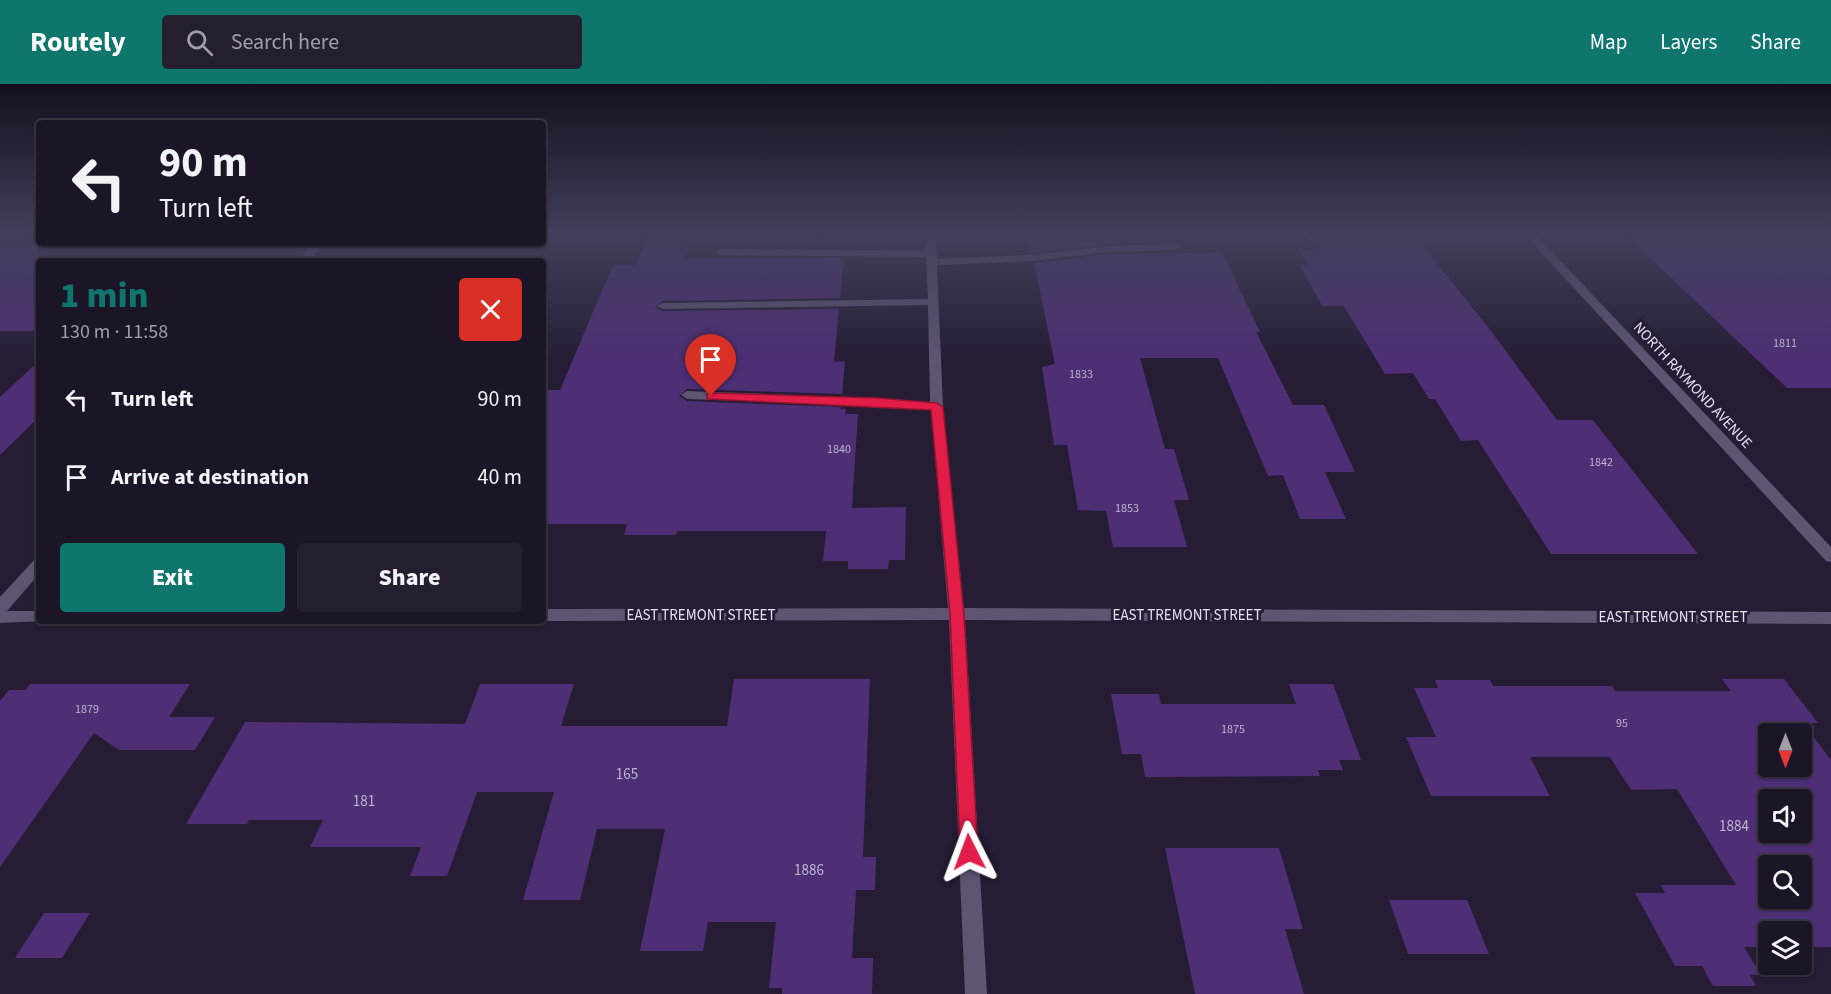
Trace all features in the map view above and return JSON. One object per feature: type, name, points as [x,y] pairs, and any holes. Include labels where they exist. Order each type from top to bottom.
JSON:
[{"type":"street","points":[[932,278],[937,407],[957,614],[976,994]]},
{"type":"street","name":"NORTH RAYMOND AVENUE","points":[[1571,278],[1831,557]]},
{"type":"street","points":[[663,306],[933,302]]},
{"type":"street","points":[[687,395],[877,402],[937,407]]},
{"type":"street","points":[[0,608],[36,567]]},
{"type":"street","name":"EAST TREMONT STREET","points":[[546,615],[957,614],[1831,618]]},
{"type":"street","points":[[0,617],[36,617]]},
{"type":"building","points":[[0,278],[36,278],[36,331],[0,331]]},
{"type":"building","points":[[607,278],[842,278],[840,298],[663,301],[655,307],[663,311],[839,309],[834,362],[845,361],[842,394],[687,389],[679,396],[687,401],[841,407],[840,409],[846,409],[845,414],[858,414],[852,508],[906,507],[905,560],[889,560],[888,569],[848,569],[848,561],[823,561],[826,531],[677,531],[676,535],[624,535],[627,524],[546,524],[546,390],[560,390]]},
{"type":"building","points":[[1037,278],[1235,278],[1260,332],[1256,332],[1293,405],[1324,405],[1355,472],[1325,472],[1346,519],[1300,519],[1283,475],[1268,476],[1218,358],[1140,358],[1165,449],[1174,449],[1189,500],[1174,500],[1187,547],[1113,547],[1106,511],[1078,510],[1067,445],[1054,445],[1042,367],[1055,364]]},
{"type":"building","points":[[1307,278],[1449,278],[1557,420],[1593,420],[1698,554],[1551,554],[1478,440],[1461,441],[1435,399],[1429,399],[1413,373],[1385,374],[1344,306],[1322,306]]},
{"type":"building","points":[[1672,278],[1831,278],[1831,388],[1787,388]]},
{"type":"building","points":[[36,364],[36,420],[0,455],[0,397]]},
{"type":"building","points":[[734,679],[870,679],[863,857],[876,857],[875,890],[856,890],[852,958],[873,958],[872,994],[782,994],[782,988],[769,988],[776,922],[708,922],[703,951],[640,951],[665,829],[597,829],[580,900],[523,900],[554,792],[477,792],[447,876],[410,876],[421,847],[310,847],[323,820],[249,820],[247,824],[186,824],[245,722],[465,724],[480,684],[574,684],[561,726],[727,726]]},
{"type":"building","points":[[1722,679],[1784,679],[1818,723],[1758,723],[1758,777],[1812,777],[1812,735],[1831,760],[1831,947],[1812,947],[1812,921],[1758,921],[1758,947],[1744,947],[1758,970],[1758,975],[1750,975],[1756,986],[1713,986],[1702,966],[1675,966],[1635,893],[1665,893],[1661,885],[1736,885],[1677,789],[1631,790],[1610,757],[1530,757],[1550,796],[1431,796],[1406,737],[1436,737],[1414,688],[1438,688],[1435,680],[1490,680],[1493,686],[1612,686],[1615,691],[1731,691]]},
{"type":"building","points":[[30,684],[190,684],[169,717],[215,717],[195,750],[119,750],[94,733],[0,867],[0,701],[9,690],[25,690]]},
{"type":"building","points":[[1289,684],[1333,684],[1361,760],[1339,760],[1343,770],[1318,770],[1320,776],[1145,777],[1141,754],[1122,754],[1111,694],[1159,694],[1161,704],[1296,704]]},
{"type":"building","points":[[1165,848],[1279,848],[1303,929],[1285,929],[1304,994],[1195,994]]},
{"type":"building","points":[[1389,900],[1467,900],[1489,954],[1408,954]]},
{"type":"building","points":[[44,913],[90,913],[62,958],[15,958]]},
{"type":"route","points":[[711,396],[877,402],[937,407],[957,614],[969,852]]}]
